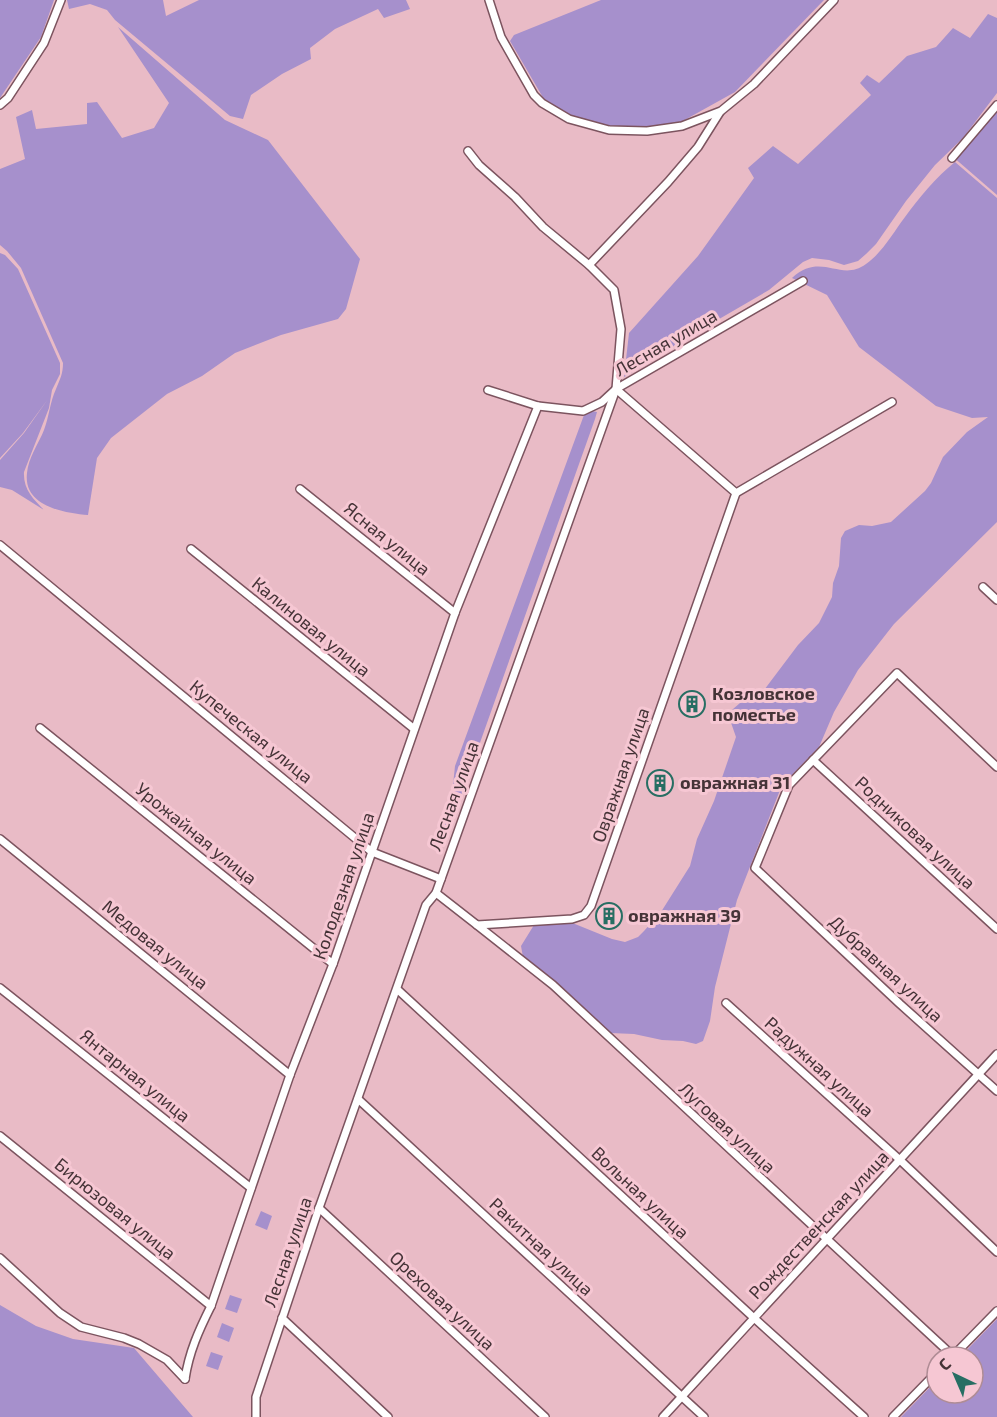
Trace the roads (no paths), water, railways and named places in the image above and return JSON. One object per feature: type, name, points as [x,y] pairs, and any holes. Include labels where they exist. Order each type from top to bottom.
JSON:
[{"type":"street","points":[[0,105],[8,98],[44,44],[61,0]]},
{"type":"street","points":[[489,0],[501,37],[534,95],[542,103],[569,119],[609,130],[647,131],[682,126],[721,111]]},
{"type":"street","points":[[589,265],[698,147],[721,111],[753,84],[834,0]]},
{"type":"street","points":[[951,158],[997,105]]},
{"type":"street","points":[[468,151],[479,165],[515,197],[543,227],[589,265],[614,290],[621,329],[616,389],[602,402],[583,411],[538,406],[488,390]]},
{"type":"street","name":"Лесная улица","points":[[256,1417],[256,1397],[358,1099],[426,905],[436,893],[616,389],[803,281]]},
{"type":"street","points":[[616,389],[736,493],[892,402]]},
{"type":"street","name":"Колодезная улица","points":[[0,1258],[60,1313],[81,1327],[139,1344],[167,1360],[185,1379],[188,1358],[211,1306],[290,1075],[333,964],[413,728],[455,613],[538,406]]},
{"type":"street","name":"Ясная улица","points":[[300,489],[455,613]]},
{"type":"street","name":"Овражная улица","points":[[477,925],[572,919],[584,915],[591,906],[736,493]]},
{"type":"street","name":"Купеческая улица","points":[[0,545],[372,852],[441,879]]},
{"type":"street","name":"Калиновая улица","points":[[191,549],[413,728]]},
{"type":"street","points":[[983,587],[997,600]]},
{"type":"street","points":[[813,760],[897,673],[997,767]]},
{"type":"street","name":"Урожайная улица","points":[[40,728],[333,964]]},
{"type":"street","name":"Дубравная улица","points":[[813,760],[789,785],[755,868],[997,1091]]},
{"type":"street","name":"Родниковая улица","points":[[813,760],[997,929]]},
{"type":"street","name":"Медовая улица","points":[[0,839],[290,1075]]},
{"type":"street","points":[[436,893],[477,925]]},
{"type":"street","name":"Луговая улица","points":[[477,925],[553,986],[939,1345]]},
{"type":"street","name":"Янтарная улица","points":[[0,988],[251,1188]]},
{"type":"street","name":"Вольная улица","points":[[398,990],[864,1417]]},
{"type":"street","name":"Радужная улица","points":[[726,1003],[900,1160],[997,1252]]},
{"type":"street","name":"Рождественская улица","points":[[663,1417],[997,1054]]},
{"type":"street","name":"Ракитная улица","points":[[358,1099],[705,1417]]},
{"type":"street","name":"Бирюзовая улица","points":[[0,1136],[211,1306]]},
{"type":"street","name":"Ореховая улица","points":[[320,1208],[545,1417]]},
{"type":"street","points":[[964,1345],[997,1311]]},
{"type":"street","points":[[282,1318],[388,1417]]},
{"type":"street","points":[[893,1417],[925,1384]]},
{"type":"place","name":"Козловское поместье","points":[[692,704]]},
{"type":"place","name":"овражная 31","points":[[660,783]]},
{"type":"place","name":"овражная 39","points":[[609,916]]}]
